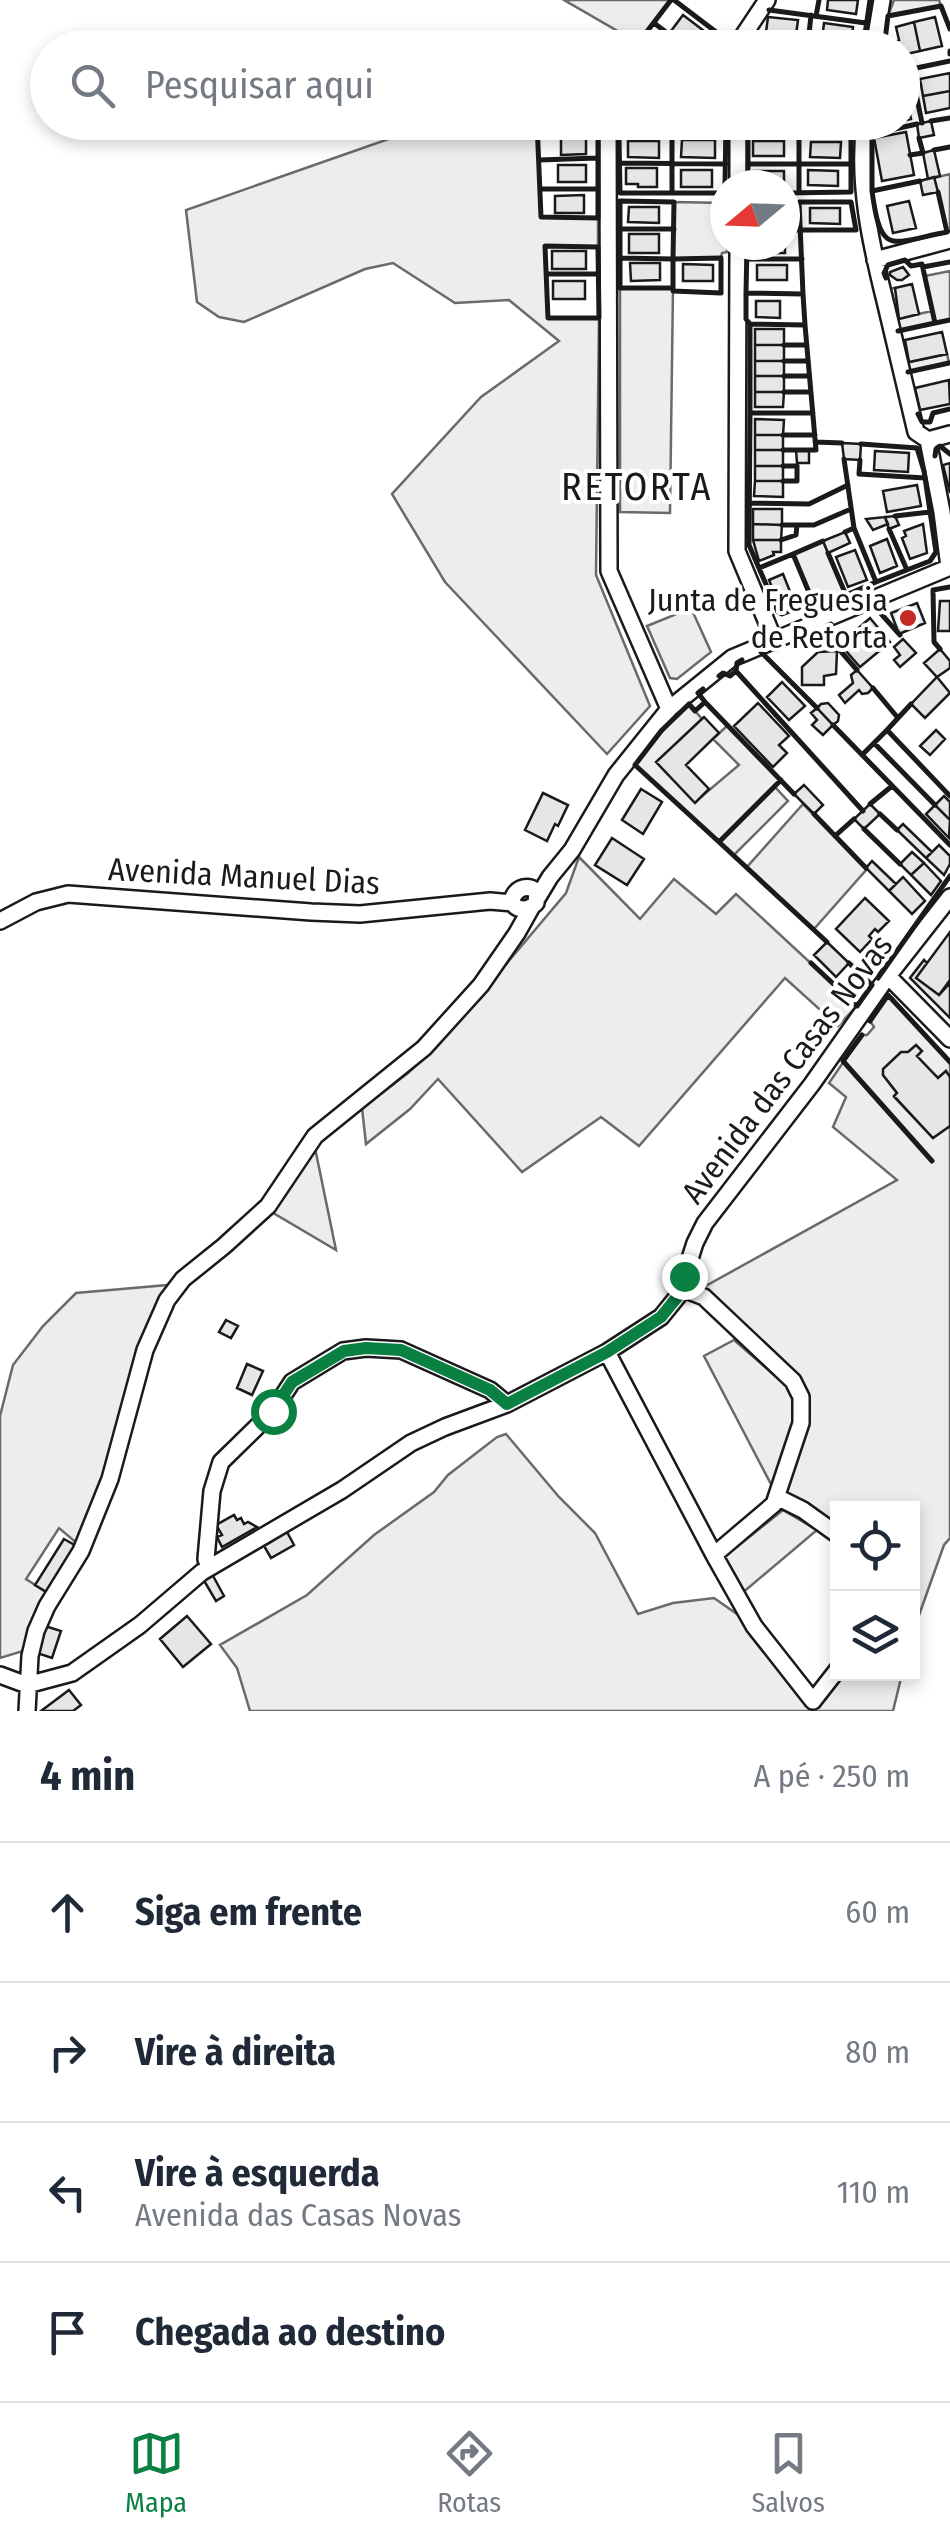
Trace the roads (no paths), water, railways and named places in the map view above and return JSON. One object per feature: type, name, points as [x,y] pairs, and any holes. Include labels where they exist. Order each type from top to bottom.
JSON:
[{"type":"street","points":[[748,30],[767,0]]},
{"type":"street","points":[[877,30],[882,0]]},
{"type":"street","points":[[608,140],[608,571],[670,709]]},
{"type":"street","points":[[738,140],[738,170]]},
{"type":"street","points":[[27,1711],[30,1656],[36,1631],[81,1551],[110,1480],[144,1350],[167,1300],[183,1278],[268,1206],[314,1136],[424,1048],[481,984],[517,933],[523,899],[550,877],[572,850],[616,775],[670,709],[732,658],[950,567],[928,440],[916,432],[875,260],[864,198],[862,140]]},
{"type":"street","points":[[875,260],[950,240]]},
{"type":"street","points":[[738,260],[737,551],[775,642]]},
{"type":"street","points":[[928,440],[950,434]]},
{"type":"street","name":"Avenida Manuel Dias","points":[[0,920],[36,902],[68,894],[344,913],[523,899]]},
{"type":"street","name":"Avenida das Casas Novas","points":[[27,1684],[59,1678],[84,1665],[140,1625],[188,1582],[342,1490],[411,1443],[507,1404],[607,1352],[661,1317],[672,1306],[694,1243],[706,1223],[950,897]]},
{"type":"street","points":[[888,976],[950,1039]]},
{"type":"street","points":[[680,1288],[704,1297],[793,1381],[802,1397],[801,1423],[774,1504],[714,1555]]},
{"type":"street","points":[[209,1568],[206,1560],[212,1492],[221,1462],[273,1411],[292,1382],[344,1351],[401,1350],[490,1390],[507,1404]]},
{"type":"street","points":[[607,1352],[754,1626],[813,1701],[830,1679]]},
{"type":"street","points":[[776,1497],[830,1529]]},
{"type":"street","points":[[0,1675],[27,1684]]},
{"type":"place","name":"Junta de Freguesia de Retorta","points":[[908,618]]},
{"type":"district","name":"RETORTA","points":[[637,487]]}]
